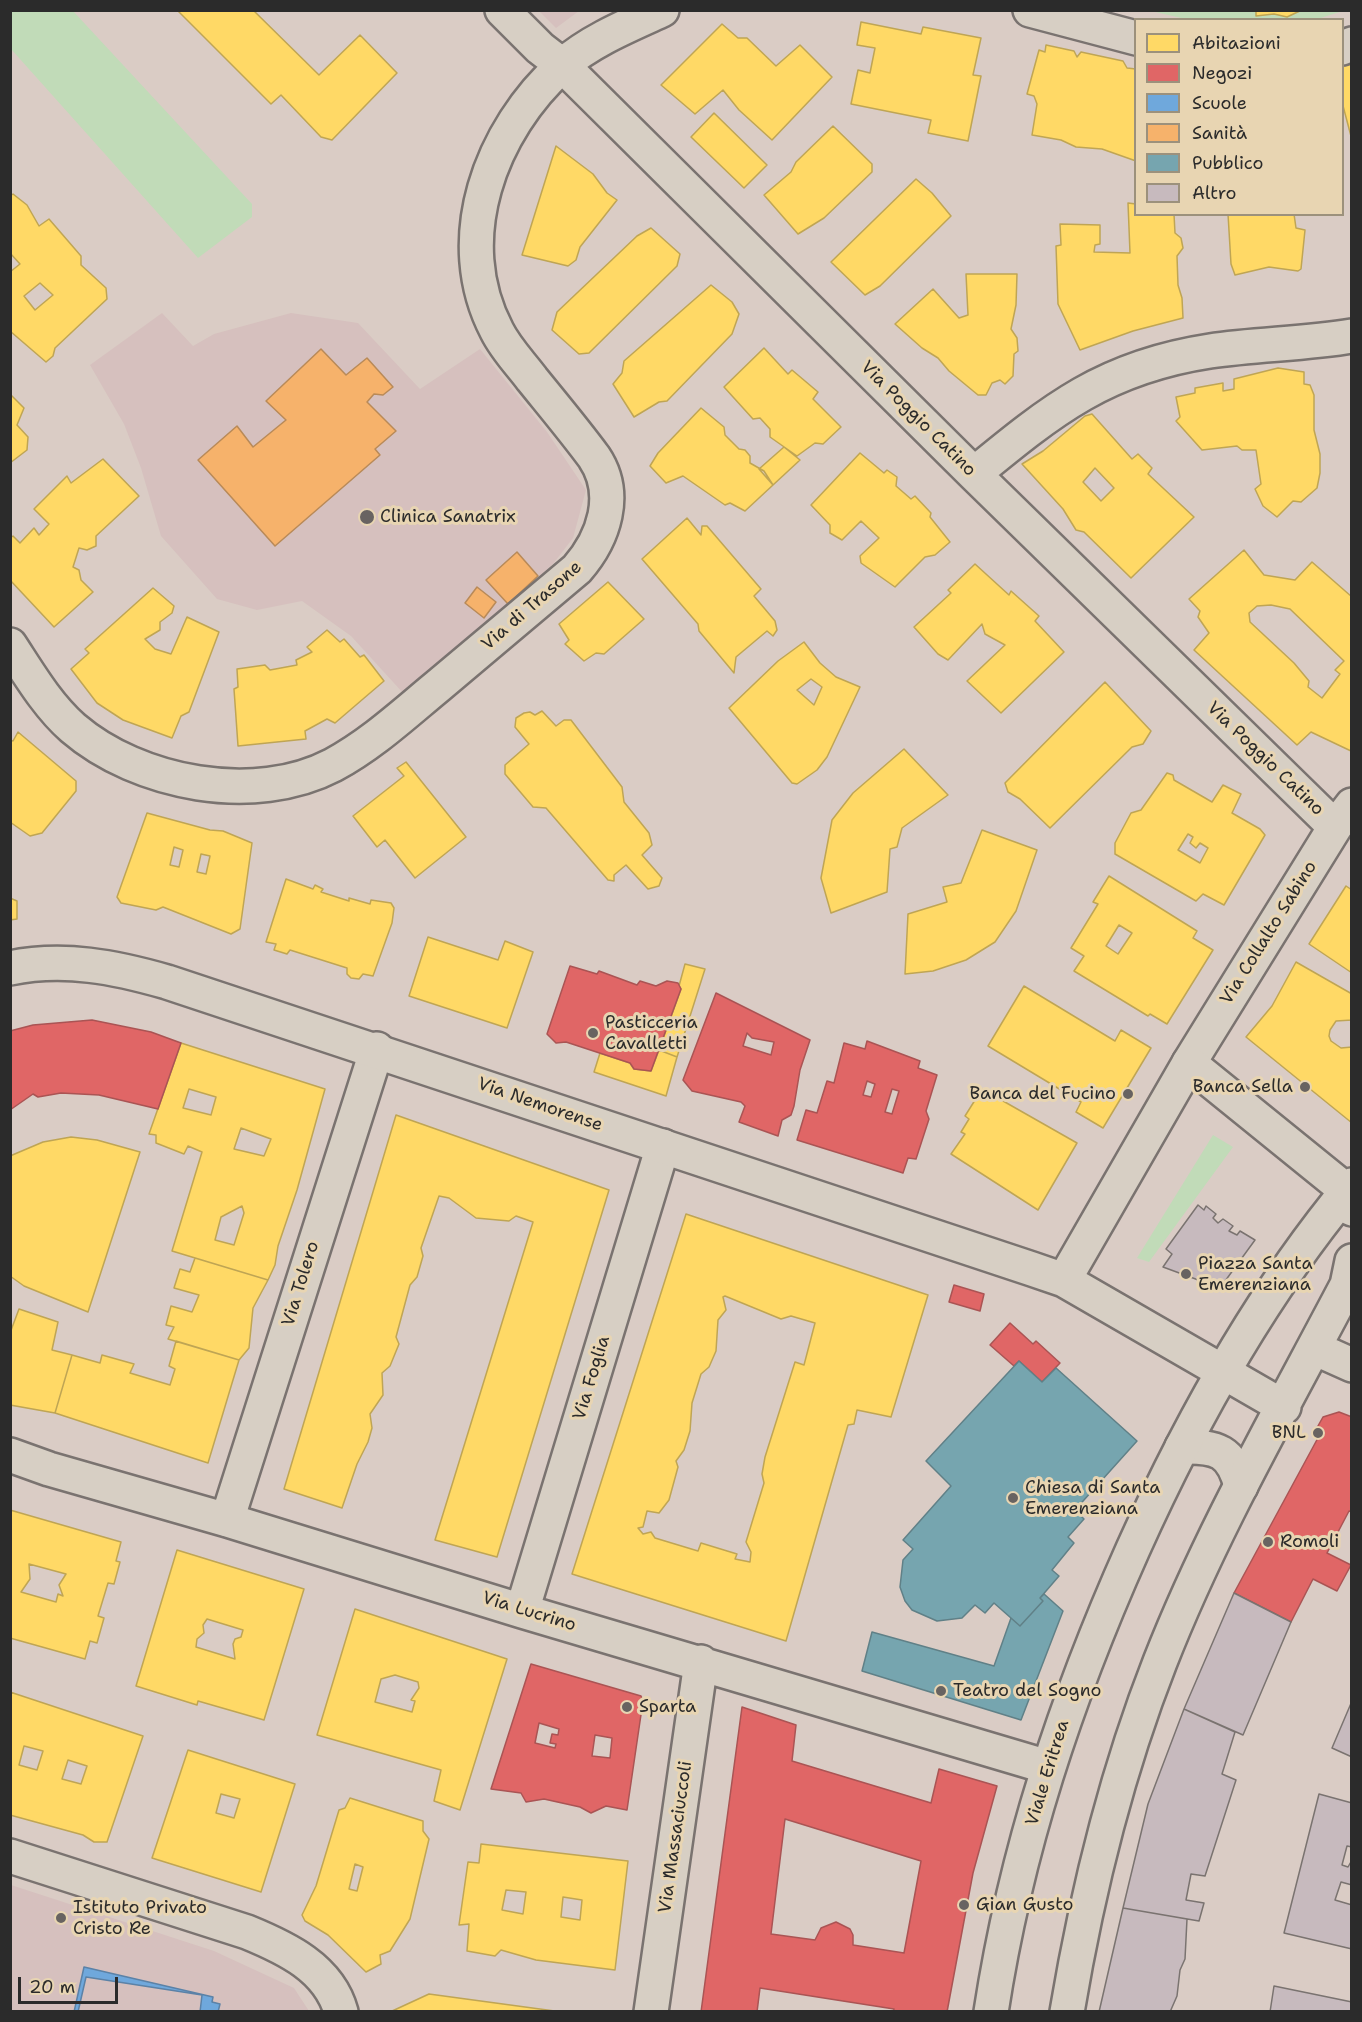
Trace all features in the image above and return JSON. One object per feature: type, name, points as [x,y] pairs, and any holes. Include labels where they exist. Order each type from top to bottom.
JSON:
[{"type":"street","name":"Via Poggio Catino","points":[[502,10],[540,48],[562,65],[974,474],[1343,816]]},
{"type":"street","name":"Via di Trasone","points":[[10,645],[50,703],[72,727],[108,754],[149,771],[188,781],[234,786],[272,783],[300,777],[332,766],[375,738],[577,569],[600,537],[607,505],[604,476],[594,457],[496,331],[482,295],[476,261],[480,203],[498,150],[526,109],[562,65],[606,38],[662,10]]},
{"type":"street","points":[[1030,10],[1075,16],[1134,38]]},
{"type":"street","points":[[974,474],[1068,401],[1130,371],[1206,352],[1352,336]]},
{"type":"street","name":"Via Collalto Sabino","points":[[1189,1063],[1343,816]]},
{"type":"street","name":"Via Nemorense","points":[[10,968],[52,963],[117,969],[167,982],[377,1049],[1064,1280]]},
{"type":"street","name":"Via Tolero","points":[[227,1520],[377,1049]]},
{"type":"street","points":[[1222,1372],[1296,1258],[1350,1195],[1189,1063],[1064,1280],[1222,1372],[1284,1407]]},
{"type":"street","name":"Via Foglia","points":[[522,1611],[663,1146]]},
{"type":"street","points":[[1067,2012],[1082,1929],[1101,1849],[1132,1745],[1160,1663],[1192,1587],[1241,1486],[1350,1276]]},
{"type":"street","points":[[1314,1348],[1352,1365]]},
{"type":"street","name":"Viale Eritrea","points":[[991,2012],[1002,1942],[1062,1722],[1098,1628],[1182,1447],[1222,1372]]},
{"type":"street","points":[[1182,1447],[1208,1448],[1221,1452],[1233,1463],[1241,1486]]},
{"type":"street","name":"Via Lucrino","points":[[10,1455],[49,1469],[227,1520],[522,1611],[701,1662],[1048,1767]]},
{"type":"street","name":"Via Massaciuccoli","points":[[651,2012],[701,1662]]},
{"type":"street","points":[[10,1856],[248,1932],[283,1947],[306,1962],[323,1978],[341,2012]]},
{"type":"shaded area","points":[[539,11],[579,11],[556,28]]},
{"type":"shaded area","name":"Clinica Sanatrix","points":[[162,313],[193,346],[214,334],[291,313],[358,323],[420,389],[480,349],[547,432],[586,490],[573,538],[553,564],[404,694],[351,636],[302,601],[257,610],[217,599],[161,536],[141,468],[124,424],[90,365]]},
{"type":"shaded area","name":"Istituto Privato Cristo Re","points":[[11,1885],[214,1951],[294,1988],[309,2011],[11,2012]]},
{"type":"green space","points":[[10,11],[73,11],[252,204],[252,217],[198,258],[11,49]]},
{"type":"green space","points":[[1151,11],[1343,11],[1320,18],[1181,18]]},
{"type":"green space","points":[[1213,1135],[1233,1147],[1149,1262],[1137,1258]]},
{"type":"building: Abitazioni","points":[[177,10],[253,10],[319,75],[360,35],[397,73],[332,140],[321,137],[281,95],[271,104]]},
{"type":"building: Abitazioni","points":[[1256,10],[1302,10],[1287,17],[1274,14],[1256,16]]},
{"type":"building: Abitazioni","points":[[861,22],[921,34],[923,27],[981,38],[973,75],[981,76],[968,141],[928,133],[931,120],[851,104],[858,70],[870,73],[875,48],[857,45]]},
{"type":"building: Abitazioni","points":[[722,24],[738,38],[747,38],[776,66],[800,45],[832,77],[772,140],[739,110],[723,90],[695,114],[661,85]]},
{"type":"building: Abitazioni","points":[[1046,45],[1074,51],[1077,57],[1081,52],[1123,61],[1127,68],[1134,69],[1134,160],[1102,149],[1076,147],[1061,140],[1032,135],[1037,104],[1034,96],[1027,94],[1039,50],[1045,52]]},
{"type":"building: Abitazioni","points":[[1352,62],[1352,140],[1344,110],[1344,65]]},
{"type":"building: Abitazioni","points":[[714,113],[767,165],[744,188],[691,137]]},
{"type":"building: Abitazioni","points":[[833,126],[872,164],[872,172],[824,218],[798,234],[764,195],[791,172],[796,162]]},
{"type":"building: Abitazioni","points":[[556,146],[593,174],[607,193],[617,200],[580,247],[576,260],[568,266],[522,255]]},
{"type":"building: Abitazioni","points":[[916,179],[932,193],[951,216],[880,286],[865,295],[831,262]]},
{"type":"building: Abitazioni","points":[[13,194],[27,205],[39,226],[49,219],[81,256],[81,265],[106,288],[107,299],[55,348],[53,356],[46,362],[10,331],[10,272],[20,264],[10,253],[10,196]],"holes":[[[40,283],[53,295],[35,310],[24,296]]]},
{"type":"building: Abitazioni","points":[[1128,203],[1134,204],[1134,216],[1174,216],[1175,233],[1181,238],[1183,248],[1177,256],[1183,318],[1133,331],[1080,350],[1058,304],[1056,246],[1061,245],[1060,224],[1100,225],[1100,244],[1095,245],[1094,252],[1130,253]]},
{"type":"building: Abitazioni","points":[[1228,216],[1294,216],[1296,228],[1305,230],[1301,269],[1298,271],[1269,267],[1235,275],[1231,264]]},
{"type":"building: Abitazioni","points":[[651,228],[680,254],[677,266],[589,353],[579,354],[552,330],[557,312],[637,236]]},
{"type":"building: Abitazioni","points":[[966,274],[1017,274],[1016,305],[1011,329],[1017,338],[1018,351],[1014,354],[1013,376],[1005,384],[1000,380],[992,383],[986,395],[978,395],[949,371],[938,358],[922,348],[895,324],[933,289],[959,318],[968,315]]},
{"type":"building: Abitazioni","points":[[711,285],[732,302],[739,314],[732,334],[667,401],[659,402],[634,417],[613,384],[622,373],[624,361]]},
{"type":"building: Abitazioni","points":[[764,348],[788,374],[792,370],[818,392],[813,399],[841,427],[823,444],[815,443],[797,456],[770,437],[770,429],[760,418],[753,419],[724,387]]},
{"type":"building: Abitazioni","points":[[1278,368],[1304,372],[1304,384],[1310,385],[1314,395],[1314,430],[1320,454],[1320,473],[1317,488],[1301,502],[1293,501],[1277,517],[1263,506],[1255,489],[1261,484],[1256,450],[1242,450],[1237,446],[1202,450],[1176,421],[1180,417],[1176,397],[1195,393],[1195,388],[1223,383],[1223,391],[1234,389],[1234,379]]},
{"type":"building: Abitazioni","points":[[10,394],[24,408],[17,425],[28,437],[27,450],[10,463]]},
{"type":"building: Abitazioni","points":[[701,408],[724,427],[725,435],[739,449],[745,450],[750,456],[750,463],[764,471],[773,485],[745,511],[730,503],[725,505],[683,476],[666,483],[650,466],[658,453]]},
{"type":"building: Abitazioni","points":[[1092,414],[1132,459],[1138,454],[1152,468],[1148,474],[1194,517],[1131,578],[1084,532],[1076,530],[1063,509],[1022,464],[1043,451],[1085,416]],"holes":[[[1095,468],[1114,488],[1101,501],[1083,482]]]},
{"type":"building: Abitazioni","points":[[784,447],[800,460],[773,485],[759,469]]},
{"type":"building: Abitazioni","points":[[860,453],[884,473],[887,470],[897,477],[896,486],[911,499],[915,496],[931,513],[930,517],[950,542],[935,555],[925,557],[895,587],[861,563],[860,556],[879,538],[861,521],[842,540],[830,533],[830,525],[811,505]]},
{"type":"building: Abitazioni","points":[[103,459],[139,496],[96,536],[96,546],[87,550],[79,548],[73,567],[79,570],[81,580],[93,592],[54,627],[10,580],[10,538],[13,536],[20,543],[34,528],[39,535],[49,524],[34,509],[67,476],[71,483]]},
{"type":"building: Abitazioni","points":[[687,518],[701,535],[702,526],[707,526],[761,589],[754,596],[775,621],[777,630],[773,636],[767,631],[736,657],[734,673],[699,631],[698,624],[642,559]]},
{"type":"building: Abitazioni","points":[[1244,550],[1264,575],[1295,580],[1312,562],[1352,597],[1351,751],[1311,732],[1297,745],[1194,650],[1209,633],[1198,617],[1200,611],[1189,599]],"holes":[[[1271,605],[1290,609],[1344,661],[1335,670],[1340,674],[1322,698],[1308,687],[1309,681],[1294,663],[1250,622],[1249,613],[1257,606]]]},
{"type":"building: Abitazioni","points":[[975,564],[1009,595],[1011,591],[1039,616],[1035,621],[1064,652],[1001,713],[967,681],[1005,645],[985,634],[982,624],[948,660],[938,654],[914,627],[951,593],[948,590]]},
{"type":"building: Abitazioni","points":[[608,582],[644,619],[604,654],[596,653],[584,661],[565,644],[569,640],[559,624]]},
{"type":"building: Abitazioni","points":[[153,588],[174,606],[172,613],[160,622],[160,630],[145,639],[155,649],[171,654],[187,617],[219,632],[189,712],[181,716],[172,738],[123,720],[97,703],[71,669],[89,653],[85,649]]},
{"type":"building: Abitazioni","points":[[327,630],[340,642],[344,639],[360,657],[364,655],[384,681],[335,723],[327,719],[305,731],[306,739],[238,746],[234,689],[238,687],[237,669],[265,665],[270,670],[297,665],[296,660],[312,652],[307,647]]},
{"type":"building: Abitazioni","points":[[804,642],[820,663],[836,677],[860,687],[827,757],[817,770],[797,784],[792,783],[729,708],[778,661]],"holes":[[[811,679],[822,687],[814,705],[797,690]]]},
{"type":"building: Abitazioni","points":[[1105,682],[1151,731],[1143,744],[1132,747],[1050,828],[1020,799],[1008,792],[1005,783]]},
{"type":"building: Abitazioni","points":[[542,711],[556,726],[564,720],[571,720],[622,787],[624,802],[649,833],[652,845],[642,855],[662,878],[659,886],[648,889],[626,865],[614,875],[614,881],[608,880],[546,808],[533,807],[505,774],[505,765],[529,744],[515,727],[516,718],[524,713],[530,712],[535,715]]},
{"type":"building: Abitazioni","points":[[18,732],[76,781],[76,791],[42,833],[30,836],[10,822],[10,740],[13,741]]},
{"type":"building: Abitazioni","points":[[904,749],[948,795],[902,828],[897,847],[890,849],[887,892],[831,913],[821,878],[832,820],[853,793]]},
{"type":"building: Abitazioni","points":[[406,762],[466,837],[415,878],[385,840],[377,847],[353,816],[404,776],[397,768]]},
{"type":"building: Abitazioni","points":[[1167,773],[1173,775],[1174,780],[1212,802],[1223,785],[1241,794],[1232,813],[1260,829],[1265,835],[1224,905],[1203,894],[1196,901],[1115,854],[1115,843],[1131,813],[1141,810]],"holes":[[[1188,834],[1193,837],[1190,843],[1196,848],[1200,843],[1208,848],[1200,863],[1178,850]]]},
{"type":"building: Abitazioni","points":[[147,813],[210,830],[223,831],[252,843],[240,929],[231,934],[163,907],[156,910],[121,903],[117,897]],"holes":[[[174,847],[183,850],[179,867],[170,865]],[[201,854],[210,856],[206,874],[197,872]]]},
{"type":"building: Abitazioni","points":[[982,830],[1037,850],[1016,911],[995,942],[966,960],[933,971],[905,974],[908,914],[947,902],[943,887],[961,883]]},
{"type":"building: Abitazioni","points":[[1109,876],[1197,931],[1193,938],[1213,950],[1167,1024],[1150,1014],[1148,1016],[1074,971],[1084,956],[1071,948],[1098,904],[1093,902]],"holes":[[[1119,925],[1132,933],[1118,954],[1106,946]]]},
{"type":"building: Abitazioni","points":[[286,879],[313,889],[315,885],[323,889],[321,892],[349,901],[349,898],[370,904],[371,900],[391,903],[394,908],[392,923],[373,976],[363,974],[359,979],[351,978],[347,974],[347,968],[290,950],[287,954],[274,950],[276,944],[266,942]]},
{"type":"building: Abitazioni","points":[[1346,886],[1352,890],[1352,973],[1309,944]]},
{"type":"building: Abitazioni","points":[[10,898],[17,901],[17,919],[10,920]]},
{"type":"building: Abitazioni","points":[[428,937],[498,960],[505,941],[533,952],[507,1028],[409,996]]},
{"type":"building: Abitazioni","points":[[1296,962],[1352,994],[1352,1020],[1336,1021],[1329,1036],[1331,1041],[1341,1048],[1352,1047],[1352,1123],[1246,1037],[1272,1006]]},
{"type":"building: Abitazioni","points":[[685,964],[705,969],[677,1057],[659,1050],[681,989],[679,986]]},
{"type":"building: Abitazioni","points":[[1024,986],[1115,1041],[1121,1030],[1151,1048],[1103,1128],[1076,1112],[1081,1102],[988,1046]]},
{"type":"building: Abitazioni","points":[[181,1043],[325,1089],[297,1190],[278,1246],[275,1265],[268,1280],[172,1251],[202,1152],[188,1146],[184,1154],[156,1143],[156,1135],[149,1134]],"holes":[[[189,1089],[216,1097],[211,1115],[183,1108]],[[241,1128],[271,1139],[264,1156],[234,1149]],[[242,1206],[244,1213],[234,1245],[215,1240],[221,1217]]]},
{"type":"building: Abitazioni","points":[[659,1050],[677,1057],[666,1096],[594,1072],[600,1053],[630,1063],[634,1069],[651,1071]]},
{"type":"building: Abitazioni","points":[[982,1089],[1077,1143],[1038,1210],[951,1154],[965,1134],[961,1132],[969,1119],[965,1116]]},
{"type":"building: Abitazioni","points":[[396,1115],[609,1190],[497,1557],[435,1540],[533,1222],[516,1216],[509,1221],[476,1218],[449,1198],[439,1196],[421,1248],[423,1256],[417,1277],[410,1285],[396,1337],[399,1344],[390,1366],[382,1373],[383,1395],[370,1414],[372,1428],[368,1442],[357,1464],[342,1508],[284,1489]]},
{"type":"building: Abitazioni","points":[[71,1137],[97,1140],[140,1152],[88,1312],[24,1286],[10,1276],[10,1156],[43,1142]]},
{"type":"building: Abitazioni","points":[[686,1214],[928,1295],[891,1417],[857,1410],[854,1424],[848,1425],[786,1641],[572,1574]],"holes":[[[723,1297],[781,1319],[791,1316],[815,1323],[804,1365],[795,1362],[765,1457],[762,1474],[764,1483],[746,1542],[751,1552],[750,1562],[735,1559],[737,1554],[701,1543],[698,1551],[655,1538],[651,1532],[643,1534],[638,1528],[643,1527],[647,1511],[659,1513],[669,1500],[678,1467],[676,1461],[684,1450],[690,1431],[692,1403],[701,1374],[709,1367],[716,1351],[718,1320],[726,1310]]]},
{"type":"building: Abitazioni","points":[[195,1258],[268,1280],[253,1308],[249,1348],[239,1360],[168,1339],[174,1327],[166,1325],[171,1306],[192,1312],[199,1295],[174,1288],[180,1269],[190,1272]]},
{"type":"building: Abitazioni","points":[[19,1309],[58,1322],[52,1350],[72,1355],[55,1413],[10,1405],[10,1333]]},
{"type":"building: Abitazioni","points":[[176,1341],[239,1360],[208,1463],[55,1413],[72,1355],[100,1363],[102,1355],[134,1364],[130,1373],[170,1385],[175,1369],[169,1366]]},
{"type":"building: Abitazioni","points":[[10,1510],[121,1542],[116,1561],[120,1562],[114,1584],[108,1583],[98,1616],[104,1618],[97,1643],[90,1641],[85,1659],[10,1638]],"holes":[[[29,1564],[66,1574],[59,1585],[63,1596],[58,1594],[56,1602],[21,1592],[30,1579]]]},
{"type":"building: Abitazioni","points":[[177,1550],[304,1589],[264,1720],[198,1701],[197,1705],[136,1686]],"holes":[[[207,1619],[243,1630],[241,1637],[235,1639],[233,1644],[235,1659],[196,1647],[197,1639],[204,1633],[203,1625]]]},
{"type":"building: Abitazioni","points":[[355,1609],[507,1659],[460,1810],[434,1801],[441,1770],[317,1735]],"holes":[[[395,1675],[418,1682],[419,1688],[411,1700],[415,1701],[412,1712],[375,1702],[381,1679]]]},
{"type":"building: Abitazioni","points":[[10,1692],[143,1736],[107,1842],[94,1842],[83,1835],[10,1815]],"holes":[[[24,1746],[43,1751],[37,1770],[19,1765]],[[68,1760],[87,1766],[81,1784],[62,1779]]]},
{"type":"building: Abitazioni","points":[[188,1750],[295,1784],[261,1892],[152,1858]],"holes":[[[221,1794],[240,1799],[234,1818],[216,1813]]]},
{"type":"building: Abitazioni","points":[[350,1798],[423,1821],[423,1831],[429,1839],[410,1919],[390,1951],[380,1955],[381,1964],[366,1972],[328,1935],[305,1921],[302,1915],[316,1886],[339,1810],[345,1808]],"holes":[[[355,1864],[363,1867],[357,1891],[349,1889]]]},
{"type":"building: Abitazioni","points":[[481,1844],[628,1861],[615,1970],[536,1960],[501,1950],[495,1956],[467,1951],[469,1924],[459,1925],[468,1862],[479,1863]],"holes":[[[506,1890],[526,1892],[523,1914],[502,1910]],[[563,1897],[582,1900],[580,1920],[561,1917]]]},
{"type":"building: Abitazioni","points":[[429,1994],[562,2012],[390,2012]]},
{"type":"building: Negozi","points":[[570,966],[597,974],[599,971],[637,985],[640,981],[656,986],[667,981],[678,983],[681,989],[651,1071],[634,1069],[630,1063],[566,1042],[556,1043],[547,1034]]},
{"type":"building: Negozi","points":[[716,993],[810,1040],[800,1070],[791,1115],[782,1120],[778,1136],[739,1122],[745,1106],[741,1102],[692,1091],[683,1080]],"holes":[[[747,1033],[752,1038],[774,1042],[771,1055],[743,1046]]]},
{"type":"building: Negozi","points":[[92,1020],[151,1032],[181,1043],[158,1109],[99,1095],[61,1093],[38,1097],[33,1094],[10,1110],[10,1031],[33,1025]]},
{"type":"building: Negozi","points":[[867,1041],[920,1061],[918,1068],[937,1075],[926,1111],[929,1119],[916,1159],[908,1158],[903,1173],[797,1140],[806,1110],[817,1113],[827,1081],[834,1083],[844,1043],[865,1049]],"holes":[[[867,1081],[875,1084],[871,1097],[863,1095]],[[892,1089],[899,1091],[892,1114],[885,1112]]]},
{"type":"building: Negozi","points":[[954,1285],[984,1294],[980,1311],[949,1302]]},
{"type":"building: Negozi","points":[[1010,1323],[1033,1344],[1036,1341],[1060,1363],[1042,1382],[1019,1361],[1014,1366],[990,1345]]},
{"type":"building: Negozi","points":[[1339,1412],[1352,1417],[1352,1512],[1349,1511],[1327,1553],[1351,1565],[1337,1591],[1313,1579],[1291,1622],[1234,1593],[1319,1436],[1314,1433],[1323,1417]]},
{"type":"building: Negozi","points":[[531,1664],[641,1696],[643,1701],[627,1810],[606,1806],[591,1813],[580,1807],[544,1799],[526,1802],[521,1793],[491,1789]],"holes":[[[539,1723],[559,1729],[558,1735],[552,1734],[550,1743],[556,1744],[555,1748],[535,1743]],[[595,1735],[612,1738],[610,1758],[592,1756]]]},
{"type":"building: Negozi","points":[[742,1707],[796,1725],[792,1761],[931,1803],[939,1769],[997,1786],[973,1873],[947,2012],[893,2012],[894,2009],[760,1988],[757,2012],[701,2012]],"holes":[[[785,1819],[921,1861],[904,1953],[853,1945],[853,1935],[850,1929],[836,1922],[821,1928],[815,1940],[771,1934]]]},
{"type":"building: Scuole","points":[[84,1967],[213,1997],[212,2002],[220,2004],[218,2012],[74,2012]]},
{"type":"building: Scuole","points":[[86,1977],[202,1995],[200,2012],[78,2012]]},
{"type":"building: Sanità","points":[[321,349],[346,375],[367,358],[393,387],[383,395],[374,394],[367,402],[396,431],[375,449],[380,455],[275,546],[198,460],[237,426],[253,447],[286,420],[266,401]]},
{"type":"building: Sanità","points":[[517,552],[538,576],[508,604],[486,580]]},
{"type":"building: Sanità","points":[[477,587],[496,602],[484,618],[465,603]]},
{"type":"building: Pubblico","name":"Chiesa di Santa Emerenziana","points":[[1019,1361],[1042,1382],[1056,1368],[1137,1441],[1075,1510],[1084,1519],[1068,1537],[1074,1543],[1052,1570],[1059,1576],[1040,1598],[1043,1601],[1020,1626],[994,1603],[985,1613],[975,1605],[962,1618],[937,1621],[912,1610],[905,1601],[900,1587],[903,1560],[913,1549],[903,1540],[951,1486],[926,1461]]},
{"type":"building: Pubblico","points":[[1044,1594],[1063,1611],[1021,1720],[862,1671],[872,1632],[994,1666],[1011,1618],[1020,1626],[1043,1601],[1040,1598]]},
{"type":"building: Altro","points":[[1198,1205],[1204,1210],[1206,1206],[1216,1214],[1213,1218],[1218,1223],[1223,1219],[1233,1226],[1229,1231],[1237,1235],[1240,1231],[1255,1240],[1220,1288],[1163,1267],[1172,1254],[1166,1249]]},
{"type":"building: Altro","points":[[1234,1593],[1291,1622],[1243,1735],[1184,1709]]},
{"type":"building: Altro","points":[[1352,1701],[1352,1757],[1332,1748]]},
{"type":"building: Altro","points":[[1184,1709],[1235,1732],[1222,1774],[1236,1780],[1205,1876],[1191,1874],[1186,1900],[1204,1903],[1199,1921],[1123,1908],[1148,1804]]},
{"type":"building: Altro","points":[[1319,1794],[1352,1803],[1352,1847],[1347,1846],[1342,1865],[1348,1867],[1352,1860],[1352,1885],[1341,1882],[1335,1900],[1352,1905],[1352,1949],[1284,1933]]},
{"type":"building: Altro","points":[[1123,1908],[1187,1919],[1185,1959],[1180,1970],[1177,1996],[1170,2012],[1099,2012]]},
{"type":"building: Altro","points":[[1274,1986],[1352,2002],[1352,2012],[1270,2012]]},
{"type":"place","name":"Clinica Sanatrix","points":[[367,517]]},
{"type":"place","name":"Pasticceria Cavalletti","points":[[593,1033]]},
{"type":"place","name":"Banca Sella","points":[[1305,1087]]},
{"type":"place","name":"Banca del Fucino","points":[[1128,1094]]},
{"type":"place","name":"Piazza Santa Emerenziana","points":[[1186,1274]]},
{"type":"place","name":"BNL","points":[[1318,1433]]},
{"type":"place","name":"Chiesa di Santa Emerenziana","points":[[1013,1498]]},
{"type":"place","name":"Romoli","points":[[1268,1542]]},
{"type":"place","name":"Teatro del Sogno","points":[[941,1691]]},
{"type":"place","name":"Sparta","points":[[627,1707]]},
{"type":"place","name":"Gian Gusto","points":[[964,1905]]},
{"type":"place","name":"Istituto Privato Cristo Re","points":[[61,1918]]}]
